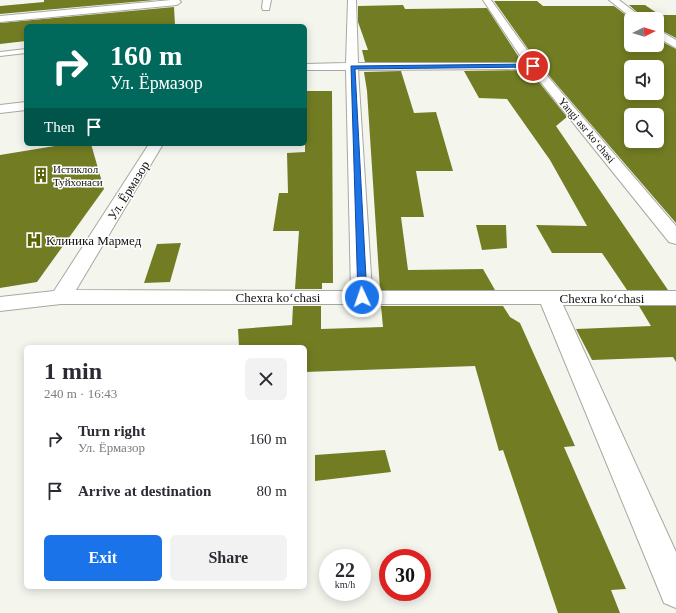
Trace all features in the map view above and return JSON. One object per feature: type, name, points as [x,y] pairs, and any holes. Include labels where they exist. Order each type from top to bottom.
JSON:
[{"type":"street","points":[[352,0],[352,67],[362,297]]},
{"type":"street","name":"Yangi asr koʻchasi","points":[[487,0],[533,66],[676,238]]},
{"type":"street","points":[[613,0],[629,12]]},
{"type":"street","points":[[0,19],[176,2]]},
{"type":"street","points":[[664,32],[676,32]]},
{"type":"street","points":[[664,36],[676,45]]},
{"type":"street","points":[[307,67],[533,66]]},
{"type":"street","points":[[0,109],[24,106]]},
{"type":"street","name":"Ул. Ёрмазор","points":[[61,297],[155,146]]},
{"type":"street","name":"Chexra koʻchasi","points":[[0,304],[61,297],[676,298]]},
{"type":"street","points":[[549,298],[676,591]]},
{"type":"lane","points":[[0,54],[24,51]]},
{"type":"building","points":[[44,0],[155,0],[0,14],[0,6],[44,2]]},
{"type":"building","points":[[494,1],[537,1],[543,6],[614,6],[624,14],[624,52],[664,52],[664,43],[676,49],[676,223],[538,63]]},
{"type":"building","points":[[403,5],[405,9],[487,8],[522,62],[365,62],[362,50],[368,50],[358,22],[358,6]]},
{"type":"building","points":[[629,5],[645,5],[656,12],[637,12]]},
{"type":"building","points":[[174,7],[175,24],[24,24],[24,41],[0,44],[0,23]]},
{"type":"building","points":[[664,15],[676,15],[676,38],[664,32]]},
{"type":"building","points":[[529,70],[567,117],[556,126],[668,290],[627,290],[602,253],[552,253],[536,225],[587,226],[550,160],[507,99],[479,98],[464,71]]},
{"type":"building","points":[[401,71],[414,113],[436,112],[453,171],[416,171],[424,217],[401,217],[408,270],[483,269],[495,290],[380,290],[367,91],[364,72]]},
{"type":"building","points":[[307,91],[332,91],[333,283],[322,283],[322,289],[295,289],[299,231],[273,231],[279,193],[288,193],[287,153],[305,152],[305,146],[307,146]]},
{"type":"building","name":"Клиника Мармед","points":[[55,146],[92,146],[104,189],[37,282],[0,288],[0,155]]},
{"type":"building","points":[[476,225],[506,225],[507,248],[482,250]]},
{"type":"building","points":[[181,243],[170,282],[144,283],[157,244]]},
{"type":"building","points":[[293,306],[321,306],[321,329],[383,327],[381,306],[503,306],[510,317],[520,323],[575,446],[564,447],[626,589],[611,590],[620,613],[558,613],[503,450],[499,451],[475,366],[307,372],[307,345],[239,345],[238,329],[292,325]]},
{"type":"building","points":[[639,306],[676,306],[676,362],[673,357],[592,360],[576,329],[651,326]]},
{"type":"building","points":[[385,450],[391,472],[315,481],[315,455]]},
{"type":"place","name":"Истиклол Туйхонаси","points":[[41,175]]},
{"type":"place","name":"Клиника Мармед","points":[[34,240]]},
{"type":"route","points":[[362,297],[352,67],[533,66]]}]
